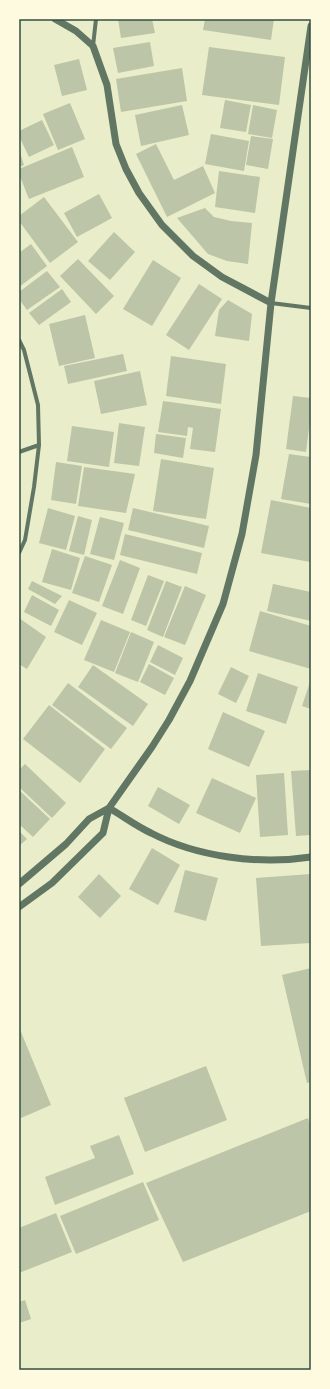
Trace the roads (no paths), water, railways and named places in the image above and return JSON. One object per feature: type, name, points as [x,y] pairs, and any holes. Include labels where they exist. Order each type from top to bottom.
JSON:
[{"type":"street","points":[[55,19],[76,32],[93,46]]},
{"type":"street","points":[[96,19],[93,46],[107,85],[116,144],[126,169],[139,193],[162,225],[193,256],[222,277],[271,303],[311,308]]},
{"type":"street","points":[[19,907],[52,883],[103,833],[109,808],[152,747],[169,720],[190,681],[222,604],[242,534],[256,455],[271,303],[311,26]]},
{"type":"street","points":[[19,340],[24,350],[38,405],[39,445],[25,540],[19,553]]},
{"type":"street","points":[[19,452],[39,445]]},
{"type":"street","points":[[109,808],[151,833],[180,845],[212,854],[253,860],[311,857]]},
{"type":"street","points":[[19,884],[66,844],[89,819],[109,808]]}]
